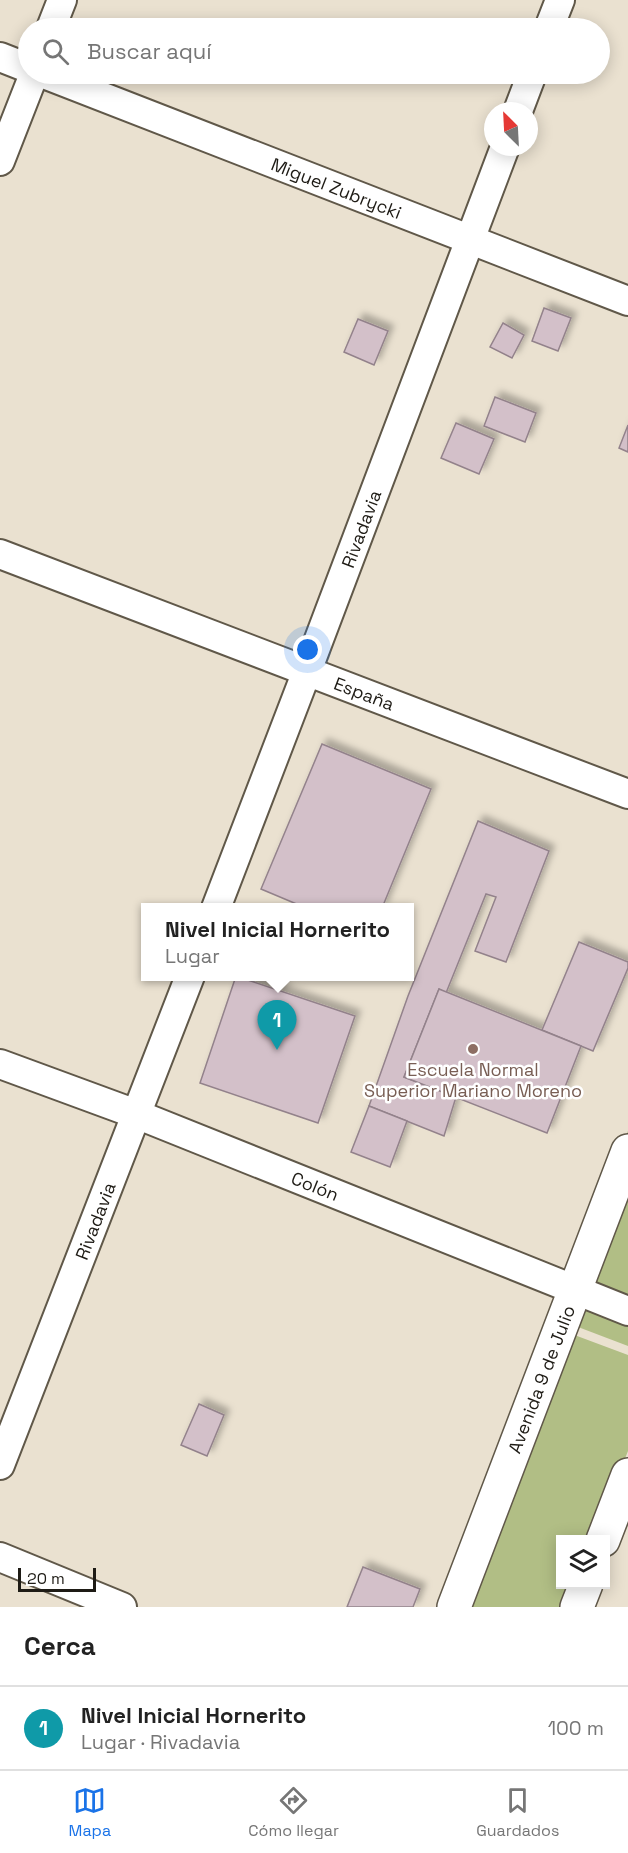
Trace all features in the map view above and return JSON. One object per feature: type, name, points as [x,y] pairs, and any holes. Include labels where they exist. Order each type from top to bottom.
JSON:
[{"type":"main road","name":"Avenida 9 de Julio","points":[[454,1607],[628,1150]]},
{"type":"main road","points":[[605,1535],[628,1475]]},
{"type":"main road","points":[[577,1607],[584,1589]]},
{"type":"street","points":[[55,18],[62,0]]},
{"type":"street","points":[[553,18],[560,0]]},
{"type":"street","points":[[0,57],[18,64]]},
{"type":"street","points":[[0,160],[30,84]]},
{"type":"street","name":"Miguel Zubrycki","points":[[70,84],[628,301]]},
{"type":"street","points":[[521,102],[528,84]]},
{"type":"street","name":"Rivadavia","points":[[218,903],[308,671],[502,156]]},
{"type":"street","name":"España","points":[[0,554],[628,794]]},
{"type":"street","name":"Rivadavia","points":[[0,1465],[188,981]]},
{"type":"street","name":"Colón","points":[[0,1064],[136,1114],[628,1311]]},
{"type":"street","points":[[0,1557],[122,1607]]},
{"type":"green space","points":[[628,1131],[628,1346],[557,1319]]},
{"type":"green space","points":[[553,1327],[628,1355],[628,1451],[595,1535],[556,1535],[556,1589],[574,1589],[567,1607],[467,1607]]},
{"type":"building","points":[[544,308],[571,318],[558,351],[532,341]]},
{"type":"building","points":[[358,319],[388,331],[374,365],[344,352]]},
{"type":"building","points":[[503,323],[524,335],[512,358],[490,347]]},
{"type":"building","points":[[495,397],[536,413],[525,442],[484,426]]},
{"type":"building","points":[[456,423],[494,439],[479,474],[441,458]]},
{"type":"building","points":[[628,425],[628,452],[619,448]]},
{"type":"building","points":[[322,744],[431,789],[384,903],[294,903],[261,889]]},
{"type":"building","points":[[478,821],[549,851],[506,962],[475,951],[496,897],[486,894],[446,993],[439,989],[404,1077],[456,1097],[444,1136],[369,1106],[408,996]]},
{"type":"building","points":[[579,942],[628,962],[628,968],[593,1051],[542,1030]]},
{"type":"building","points":[[234,981],[251,981],[355,1016],[318,1123],[200,1083]]},
{"type":"building","points":[[439,989],[581,1046],[547,1133],[404,1077]]},
{"type":"building","points":[[369,1106],[407,1121],[390,1167],[351,1152]]},
{"type":"building","points":[[199,1404],[224,1415],[207,1456],[181,1445]]},
{"type":"building","points":[[363,1567],[420,1589],[413,1607],[347,1607]]},
{"type":"place","name":"Escuela Normal Superior Mariano Moreno","points":[[473,1049]]},
{"type":"place","name":"Nivel Inicial Hornerito","points":[[277,1050]]}]
